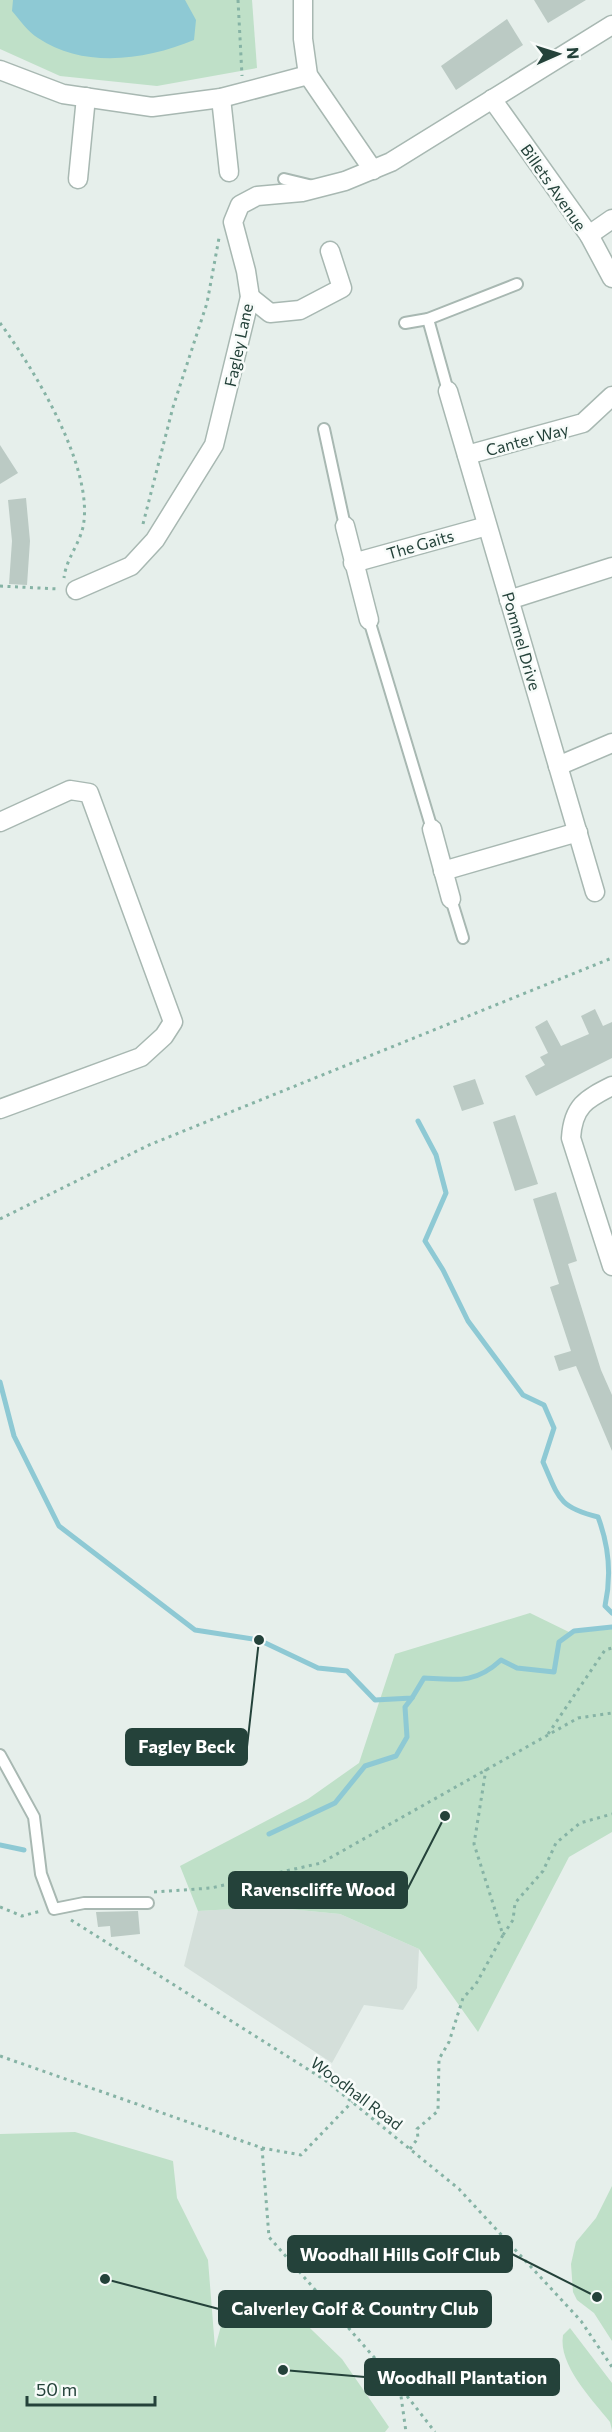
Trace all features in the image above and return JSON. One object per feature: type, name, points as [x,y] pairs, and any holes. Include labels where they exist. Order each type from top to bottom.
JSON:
[{"type":"street","points":[[303,0],[303,39],[308,75],[373,170]]},
{"type":"street","points":[[232,222],[240,205],[256,196],[302,192],[319,188],[391,162],[612,25]]},
{"type":"street","points":[[0,70],[63,94],[152,107],[222,98],[308,75]]},
{"type":"street","points":[[78,179],[86,97]]},
{"type":"street","points":[[222,98],[229,172]]},
{"type":"street","name":"Billets Avenue","points":[[492,99],[589,236],[612,278]]},
{"type":"street","points":[[589,236],[612,219]]},
{"type":"street","name":"Fagley Lane","points":[[69,590],[130,566],[155,540],[214,445],[250,297],[246,272],[232,222]]},
{"type":"street","points":[[250,297],[270,313],[300,310],[342,288],[330,251]]},
{"type":"street","name":"Pommel Drive","points":[[448,391],[595,892]]},
{"type":"street","name":"Canter Way","points":[[467,455],[583,423],[612,396]]},
{"type":"street","name":"The Gaits","points":[[353,563],[488,525]]},
{"type":"street","points":[[345,526],[369,620]]},
{"type":"street","points":[[509,600],[612,567]]},
{"type":"street","points":[[558,766],[612,743]]},
{"type":"street","points":[[0,822],[70,790],[89,793],[173,1022],[164,1035],[141,1058],[0,1109]]},
{"type":"street","points":[[432,829],[451,899]]},
{"type":"street","points":[[442,871],[578,832]]},
{"type":"street","points":[[610,1255],[572,1149],[571,1126],[580,1106],[588,1098],[612,1086]]},
{"type":"lane","points":[[284,179],[319,188]]},
{"type":"lane","points":[[405,323],[428,319],[517,284]]},
{"type":"lane","points":[[428,319],[448,391]]},
{"type":"lane","points":[[324,429],[345,526]]},
{"type":"lane","points":[[369,620],[432,829]]},
{"type":"lane","points":[[451,899],[463,938]]},
{"type":"lane","points":[[0,1755],[34,1817],[41,1874],[54,1908],[146,1898]]},
{"type":"path","points":[[238,0],[242,92]]},
{"type":"path","points":[[142,530],[173,407],[207,303],[220,232],[232,222]]},
{"type":"path","points":[[0,323],[16,345],[48,400],[77,462],[84,494],[83,527],[65,570],[69,590],[0,586]]},
{"type":"path","points":[[0,1219],[148,1145],[612,958]]},
{"type":"path","points":[[547,1735],[605,1650],[612,1648]]},
{"type":"path","points":[[146,1898],[211,1888],[321,1863],[578,1718],[612,1713]]},
{"type":"path","points":[[486,1768],[474,1844],[503,1935]]},
{"type":"path","points":[[410,2149],[418,2138],[417,2129],[438,2111],[439,2059],[448,2042],[463,1998],[476,1984],[513,1920],[515,1903],[543,1871],[556,1843],[580,1823],[612,1814]]},
{"type":"path","points":[[0,1907],[22,1916],[54,1908]]},
{"type":"path","name":"Woodhall Road","points":[[54,1908],[325,2080],[459,2189],[581,2321],[612,2367]]},
{"type":"path","points":[[0,2055],[262,2148],[301,2155],[352,2102]]},
{"type":"path","points":[[262,2148],[269,2237],[400,2387],[435,2432]]},
{"type":"path","points":[[400,2387],[406,2432]]},
{"type":"shaded area","points":[[268,1907],[340,1914],[419,1949],[417,1988],[403,2010],[364,2005],[332,2063],[184,1966],[198,1911]]},
{"type":"green space","points":[[0,0],[252,0],[257,68],[157,86],[60,76],[0,49]]},
{"type":"green space","points":[[530,1613],[571,1633],[612,1629],[612,1832],[569,1857],[478,2032],[419,1949],[340,1914],[268,1907],[198,1911],[180,1866],[308,1799],[359,1763],[395,1654]]},
{"type":"green space","points":[[75,2132],[173,2161],[177,2198],[208,2260],[215,2348],[225,2311],[285,2304],[342,2359],[389,2427],[385,2432],[0,2432],[0,2134]]},
{"type":"green space","points":[[612,2186],[612,2341],[594,2313],[577,2300],[573,2292],[571,2264],[576,2242],[596,2218]]},
{"type":"green space","points":[[570,2328],[612,2383],[612,2430],[610,2422],[578,2381],[566,2358],[563,2335]]},
{"type":"water","points":[[13,0],[185,0],[196,20],[194,40],[136,56],[95,58],[75,54],[56,48],[31,33],[12,11]]},
{"type":"building","points":[[534,0],[586,0],[548,23]]},
{"type":"building","points":[[507,19],[523,45],[456,90],[441,66]]},
{"type":"building","points":[[0,445],[18,473],[0,484]]},
{"type":"building","points":[[26,498],[30,541],[27,585],[9,584],[12,541],[8,500]]},
{"type":"building","points":[[595,1009],[603,1026],[612,1022],[612,1058],[536,1096],[525,1076],[545,1065],[540,1057],[548,1053],[535,1027],[547,1020],[561,1046],[589,1034],[581,1016]]},
{"type":"building","points":[[475,1079],[484,1104],[462,1111],[453,1086]]},
{"type":"building","points":[[515,1115],[538,1184],[515,1191],[493,1122]]},
{"type":"building","points":[[556,1192],[577,1261],[568,1264],[601,1370],[612,1395],[612,1451],[576,1366],[559,1371],[554,1356],[571,1351],[550,1287],[559,1284],[533,1199]]},
{"type":"building","points":[[138,1911],[140,1934],[111,1937],[110,1926],[98,1927],[96,1912]]},
{"type":"waterway","points":[[418,1121],[436,1155],[446,1193],[425,1241],[443,1270],[468,1321],[523,1395],[544,1405],[554,1428],[543,1462],[557,1493],[567,1505],[598,1517],[605,1539],[608,1560],[605,1606],[612,1613]]},
{"type":"waterway","points":[[0,1382],[14,1436],[59,1526],[195,1630],[259,1640],[318,1668],[347,1671],[375,1700],[412,1698],[424,1678],[456,1680],[474,1677],[492,1668],[501,1660],[517,1668],[554,1672],[559,1642],[574,1631],[612,1627]]},
{"type":"waterway","points":[[269,1834],[335,1803],[365,1766],[396,1756],[407,1737],[405,1707],[412,1698]]},
{"type":"waterway","points":[[0,1845],[24,1850]]},
{"type":"place","name":"Fagley Beck","points":[[259,1640]]},
{"type":"place","name":"Ravenscliffe Wood","points":[[445,1816]]},
{"type":"place","name":"Calverley Golf & Country Club","points":[[105,2279]]},
{"type":"place","name":"Woodhall Hills Golf Club","points":[[597,2297]]},
{"type":"place","name":"Woodhall Plantation","points":[[283,2370]]}]
